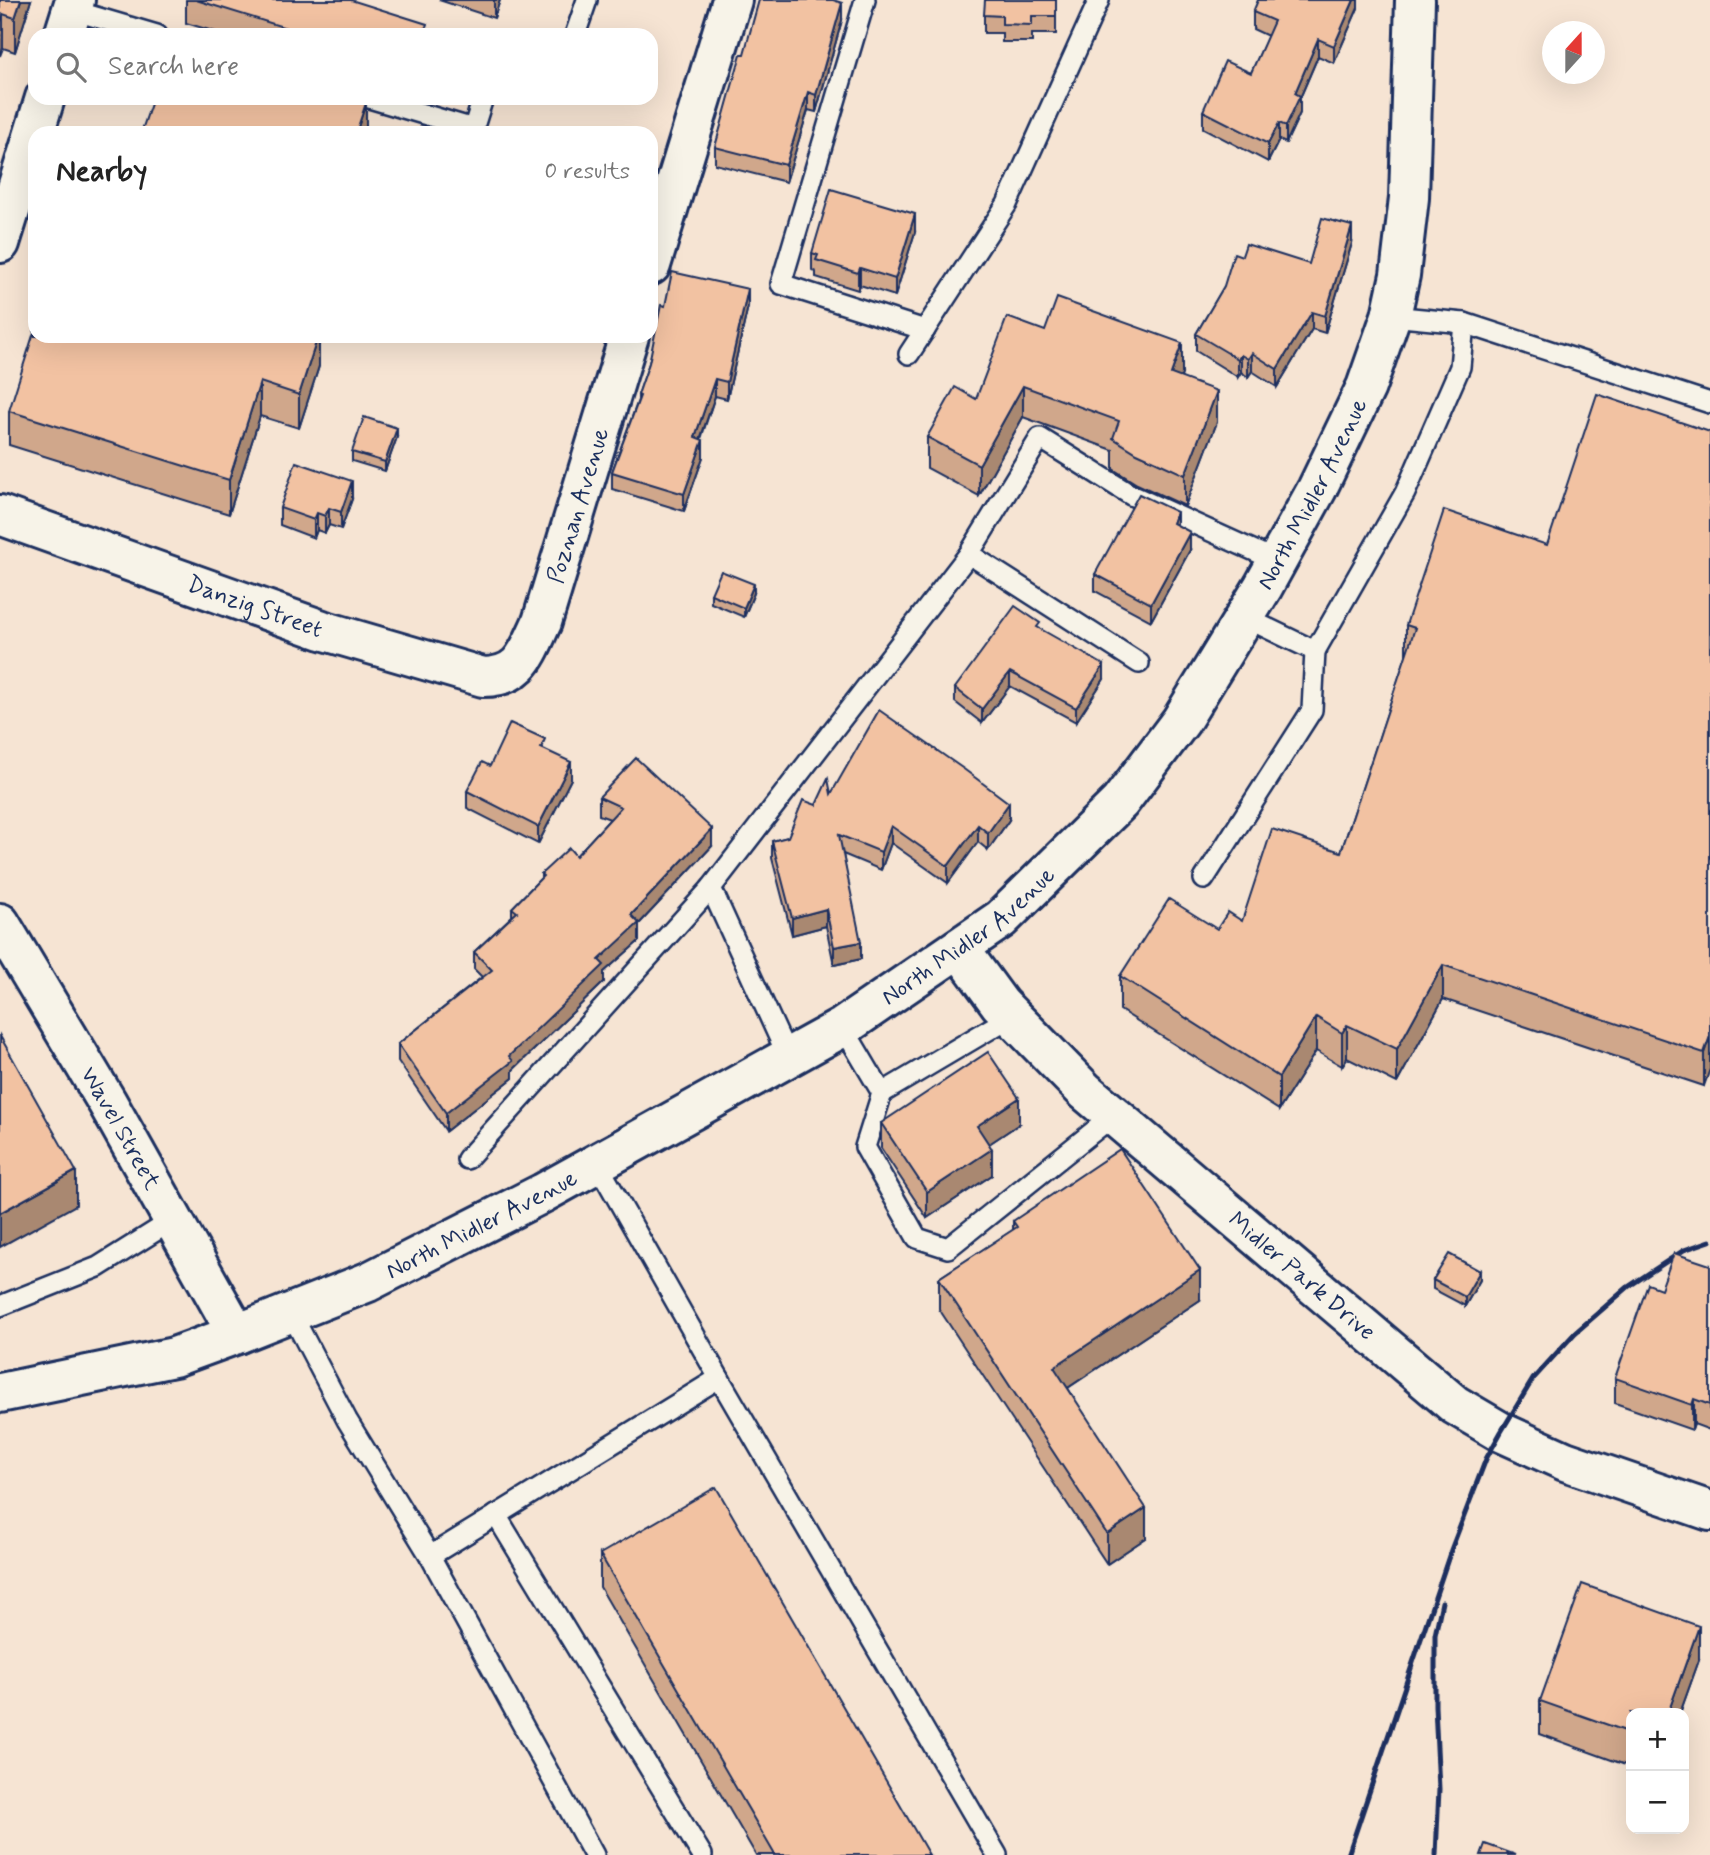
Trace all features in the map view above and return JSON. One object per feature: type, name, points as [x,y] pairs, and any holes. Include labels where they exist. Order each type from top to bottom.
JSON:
[{"type":"street","points":[[658,242],[732,0]]},
{"type":"street","name":"North Midler Avenue","points":[[0,1393],[174,1357],[237,1334],[368,1282],[543,1193],[843,1027],[1001,919],[1120,802],[1181,721],[1278,561],[1317,489],[1366,387],[1391,316],[1401,275],[1409,198],[1415,0]]},
{"type":"street","points":[[38,126],[43,105]]},
{"type":"street","points":[[0,243],[28,161]]},
{"type":"street","name":"Poznan Avenue","points":[[515,668],[524,660],[542,622],[627,343]]},
{"type":"street","name":"Danzig Street","points":[[0,514],[322,629],[429,662],[483,677],[499,677],[515,668]]},
{"type":"street","name":"Wavel Street","points":[[4,939],[107,1102],[237,1334]]},
{"type":"street","name":"Midler Park Drive","points":[[959,947],[1000,1004],[1085,1091],[1455,1405],[1501,1432],[1565,1461],[1710,1511]]},
{"type":"lane","points":[[577,28],[587,0]]},
{"type":"lane","points":[[865,0],[781,284],[925,330]]},
{"type":"lane","points":[[909,354],[1007,204],[1099,0]]},
{"type":"lane","points":[[70,15],[127,28]]},
{"type":"lane","points":[[391,105],[457,126]]},
{"type":"lane","points":[[475,126],[481,105]]},
{"type":"lane","points":[[1391,316],[1464,323],[1710,403]]},
{"type":"lane","points":[[1205,878],[1312,710],[1315,651],[1405,493],[1460,367],[1464,323]]},
{"type":"lane","points":[[467,1158],[711,888],[969,554],[1040,438],[1131,495],[1278,561]]},
{"type":"lane","points":[[969,554],[1139,663]]},
{"type":"lane","points":[[1244,617],[1315,651]]},
{"type":"lane","points":[[711,888],[789,1057]]},
{"type":"lane","points":[[1012,1016],[882,1093],[865,1147],[918,1238],[948,1248],[1114,1115]]},
{"type":"lane","points":[[843,1027],[882,1093]]},
{"type":"lane","points":[[597,1163],[997,1855]]},
{"type":"lane","points":[[0,1306],[98,1267],[173,1220]]},
{"type":"lane","points":[[291,1313],[347,1420],[430,1556],[594,1855]]},
{"type":"lane","points":[[430,1556],[719,1378]]},
{"type":"lane","points":[[496,1515],[702,1855]]},
{"type":"building","points":[[0,0],[21,0],[15,18],[3,14],[0,22]]},
{"type":"building","points":[[196,0],[351,0],[427,24],[426,28],[286,28]]},
{"type":"building","points":[[759,0],[833,0],[842,3],[816,95],[808,92],[786,165],[715,147]]},
{"type":"building","points":[[985,0],[1056,0],[1056,16],[1032,16],[1032,25],[1002,24],[1002,16],[984,15]]},
{"type":"building","points":[[1258,0],[1354,0],[1334,46],[1318,39],[1295,93],[1300,96],[1286,126],[1279,123],[1268,144],[1203,111],[1225,61],[1251,73],[1274,21],[1253,12]]},
{"type":"building","points":[[151,105],[365,105],[358,126],[143,126]]},
{"type":"building","points":[[831,189],[915,214],[895,279],[860,268],[858,273],[816,260],[818,255],[812,253]]},
{"type":"building","points":[[1322,218],[1352,226],[1325,316],[1312,312],[1277,369],[1252,353],[1248,359],[1241,355],[1238,359],[1196,334],[1224,286],[1234,253],[1242,256],[1246,244],[1309,264]]},
{"type":"building","points":[[672,272],[748,289],[727,382],[715,379],[695,437],[703,440],[684,494],[612,472],[640,396],[638,395],[653,343],[658,343],[658,320],[661,305],[665,306]]},
{"type":"building","points":[[1057,298],[1182,343],[1171,374],[1217,391],[1185,475],[1137,453],[1113,438],[1119,421],[1023,386],[979,465],[927,437],[955,387],[976,399],[1007,317],[1045,331]]},
{"type":"building","points":[[31,343],[316,343],[299,395],[260,382],[229,480],[9,411]]},
{"type":"building","points":[[1597,394],[1710,432],[1710,1036],[1704,1053],[1443,965],[1397,1049],[1347,1025],[1342,1033],[1316,1017],[1279,1077],[1120,976],[1169,899],[1217,929],[1228,912],[1242,921],[1272,829],[1341,852],[1415,628],[1406,625],[1444,510],[1547,545]]},
{"type":"building","points":[[364,417],[397,428],[385,462],[352,452]]},
{"type":"building","points":[[296,462],[352,481],[341,512],[329,508],[325,516],[317,513],[314,520],[280,508]]},
{"type":"building","points":[[1139,494],[1177,512],[1173,523],[1190,532],[1151,604],[1095,574]]},
{"type":"building","points":[[721,571],[754,584],[744,608],[711,594]]},
{"type":"building","points":[[1015,606],[1040,623],[1037,627],[1104,665],[1076,708],[1010,672],[982,709],[955,688]]},
{"type":"building","points":[[879,710],[1009,803],[988,833],[978,825],[948,866],[891,826],[881,852],[839,835],[861,942],[834,947],[826,909],[792,918],[772,841],[788,837],[803,800],[816,805],[828,779],[831,794]]},
{"type":"building","points":[[510,723],[545,739],[541,748],[571,762],[538,827],[467,791],[482,762],[490,766]]},
{"type":"building","points":[[636,758],[712,829],[631,915],[639,923],[599,960],[604,965],[509,1056],[513,1061],[446,1113],[398,1044],[492,970],[474,952],[517,912],[512,908],[543,876],[541,874],[569,848],[576,856],[621,807],[599,797]]},
{"type":"building","points":[[0,1036],[76,1171],[0,1213]]},
{"type":"building","points":[[988,1052],[1019,1098],[977,1126],[992,1149],[927,1192],[881,1123]]},
{"type":"building","points":[[1120,1149],[1200,1270],[1054,1367],[1146,1508],[1107,1534],[939,1278],[1017,1227],[1013,1221]]},
{"type":"building","points":[[1674,1253],[1710,1265],[1710,1405],[1694,1399],[1692,1405],[1615,1378],[1648,1284],[1661,1289]]},
{"type":"building","points":[[1449,1254],[1480,1271],[1465,1297],[1433,1280]]},
{"type":"building","points":[[716,1487],[929,1855],[775,1855],[600,1554]]},
{"type":"building","points":[[1582,1584],[1699,1626],[1670,1708],[1626,1708],[1626,1731],[1540,1701]]},
{"type":"building","points":[[1485,1844],[1516,1855],[1481,1855]]},
{"type":"railway","points":[[1348,1855],[1451,1550],[1486,1459],[1501,1432],[1533,1379],[1575,1333],[1628,1287],[1684,1250],[1710,1241]]},
{"type":"railway","points":[[1436,1855],[1439,1789],[1435,1635],[1442,1602]]}]
